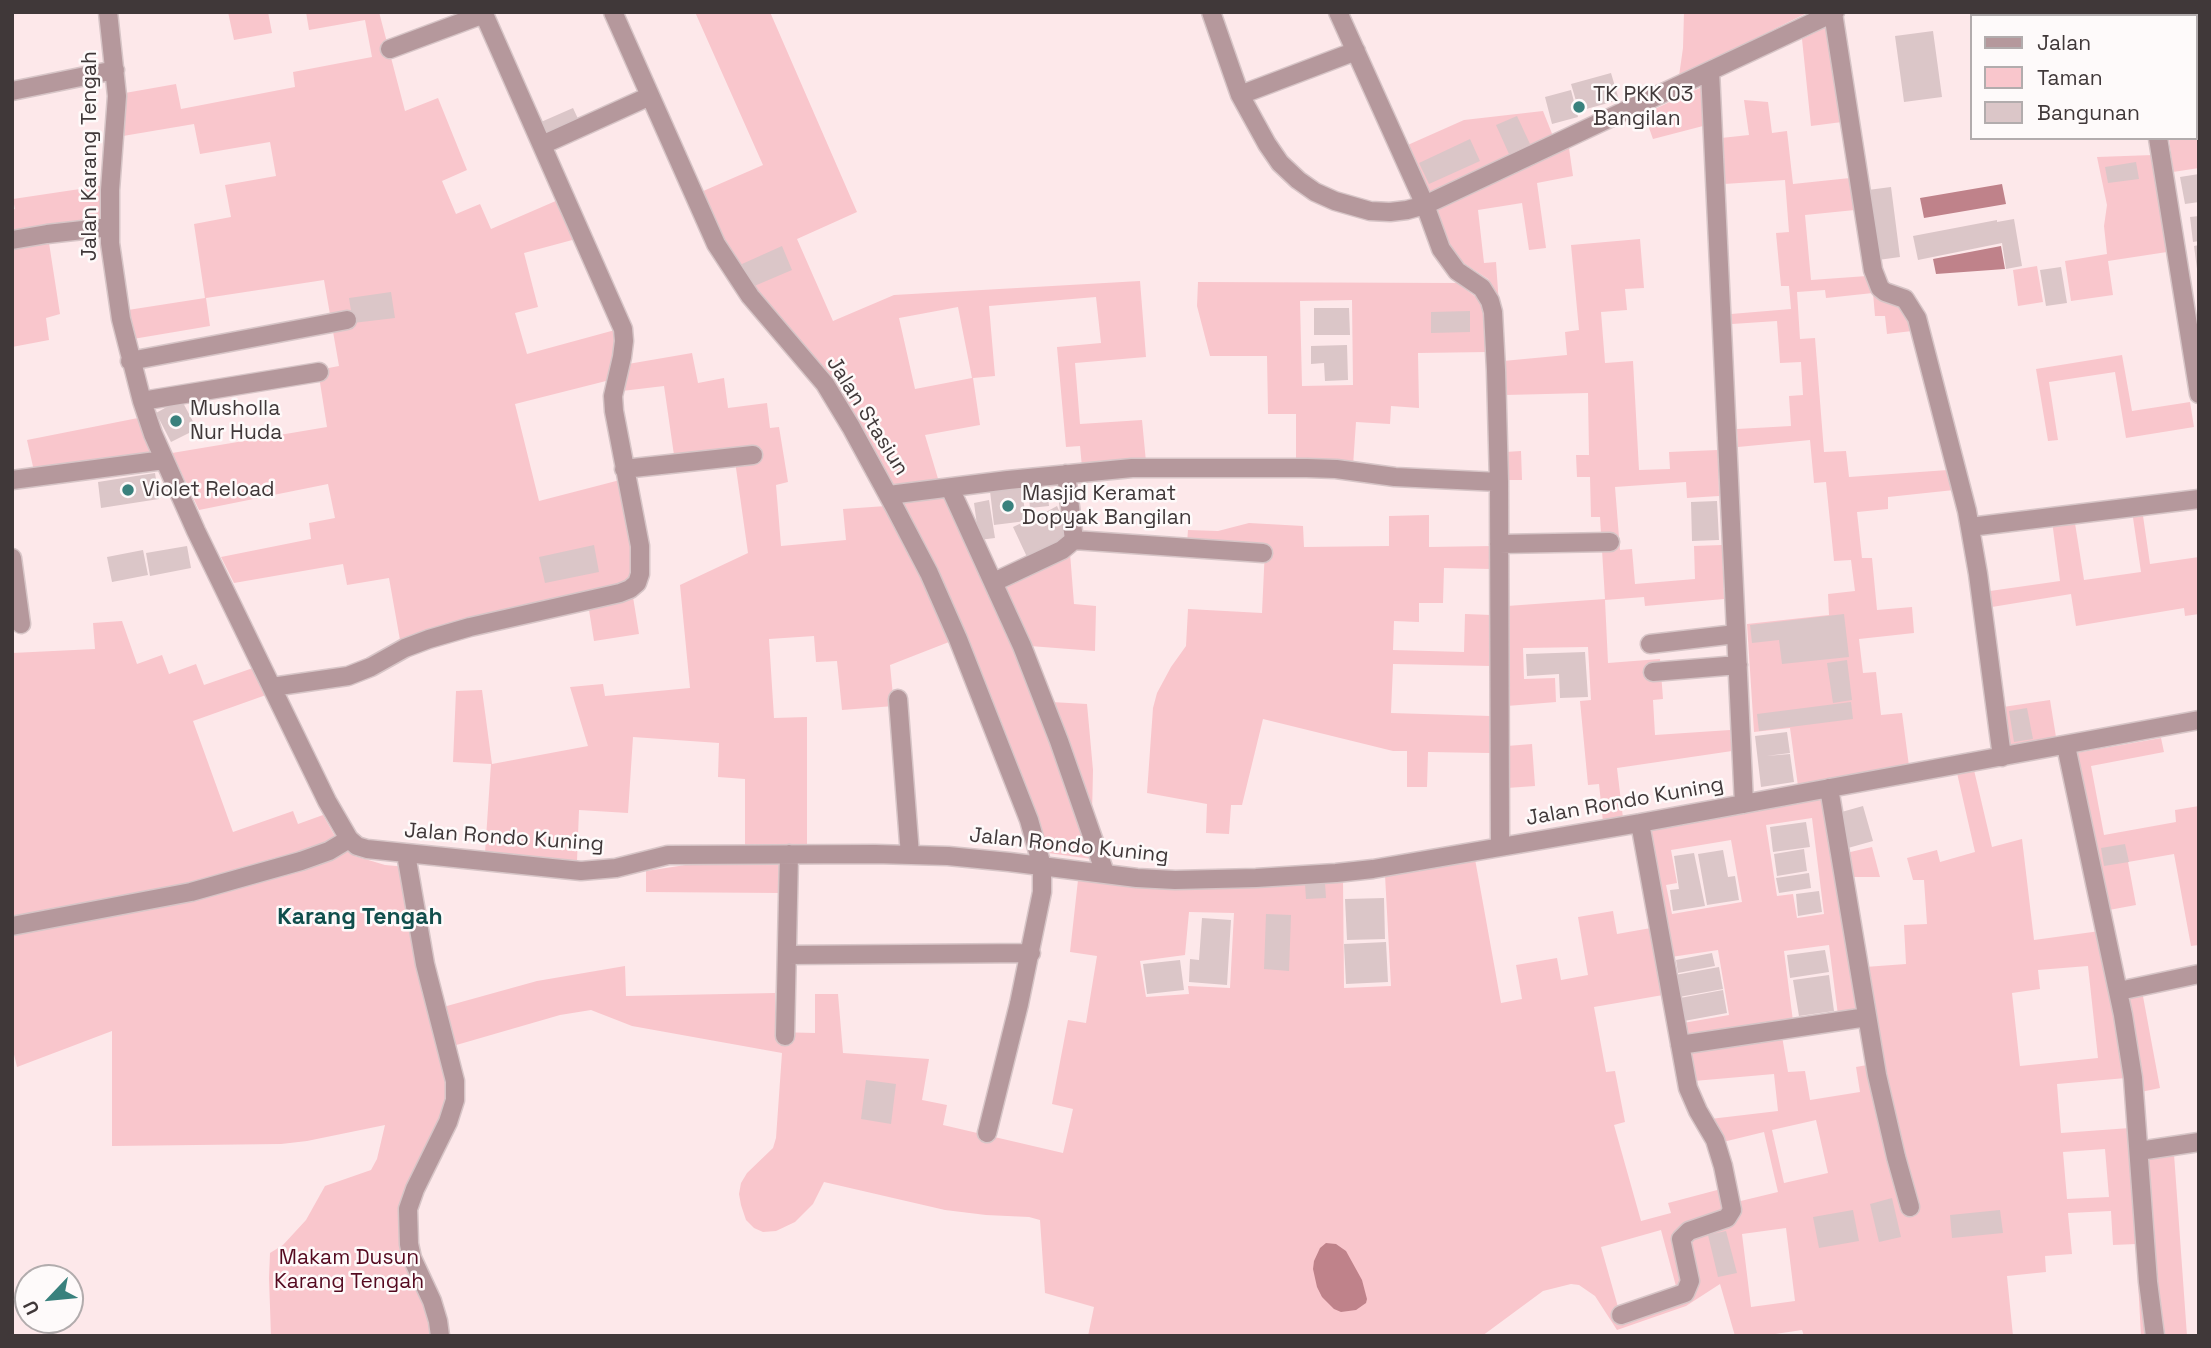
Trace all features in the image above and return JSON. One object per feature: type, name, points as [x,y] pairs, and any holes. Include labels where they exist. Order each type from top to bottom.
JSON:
[{"type":"street","name":"Jalan Karang Tengah","points":[[108,12],[117,96],[110,190],[110,227],[116,287],[130,361],[164,460]]},
{"type":"street","name":"Jalan Stasiun","points":[[613,12],[716,244],[729,267],[750,296],[825,384],[889,495],[929,573],[1030,820],[1042,866],[1042,892],[1031,953],[987,1133]]},
{"type":"street","points":[[1211,12],[1240,95],[1266,144],[1280,163],[1315,191],[1335,201],[1370,211],[1407,210],[1425,205],[1834,13],[1873,270],[1880,288],[1905,299],[1917,318],[1970,527],[2002,757]]},
{"type":"street","points":[[1338,12],[1425,205],[1435,237],[1457,271],[1482,288],[1490,301],[1496,370],[1499,482],[1500,846]]},
{"type":"street","points":[[272,687],[348,676],[429,639],[631,589],[637,583],[642,563],[614,411],[613,396],[624,341],[623,329],[484,13],[390,49]]},
{"type":"street","points":[[1240,95],[1356,51]]},
{"type":"street","points":[[12,91],[115,70]]},
{"type":"street","points":[[1710,71],[1744,804]]},
{"type":"street","points":[[542,145],[650,96]]},
{"type":"street","points":[[2158,140],[2199,394]]},
{"type":"street","points":[[12,240],[110,227]]},
{"type":"street","points":[[130,361],[346,320]]},
{"type":"street","points":[[142,401],[319,372]]},
{"type":"street","points":[[624,469],[753,455]]},
{"type":"street","points":[[12,480],[164,460],[327,801],[349,839],[328,851],[301,861],[215,886],[12,926]]},
{"type":"street","points":[[889,495],[1132,468],[1307,468],[1395,477],[1499,482]]},
{"type":"street","points":[[1066,474],[1074,540]]},
{"type":"street","points":[[950,488],[1022,646],[1105,873]]},
{"type":"street","points":[[1970,527],[2199,499]]},
{"type":"street","points":[[994,582],[1062,550],[1074,540],[1263,553]]},
{"type":"street","points":[[1499,544],[1610,542]]},
{"type":"street","points":[[12,558],[21,624]]},
{"type":"street","points":[[1650,644],[1736,634]]},
{"type":"street","points":[[1653,672],[1738,665]]},
{"type":"street","points":[[898,699],[910,855]]},
{"type":"street","name":"Jalan Rondo Kuning","points":[[349,839],[366,849],[581,871],[616,868],[668,855],[789,853],[947,856],[1175,880],[1312,875],[1373,869],[1640,823],[2199,720]]},
{"type":"street","points":[[2066,746],[2119,991],[2133,1078],[2148,1282],[2155,1336]]},
{"type":"street","points":[[1829,789],[1885,1114],[1910,1207]]},
{"type":"street","points":[[1621,1315],[1685,1293],[1690,1282],[1681,1245],[1684,1235],[1727,1218],[1732,1210],[1715,1140],[1692,1100],[1640,823]]},
{"type":"street","points":[[785,1036],[789,853]]},
{"type":"street","points":[[406,854],[425,964],[455,1081],[455,1100],[448,1122],[408,1209],[409,1244],[439,1321],[440,1336]]},
{"type":"street","points":[[786,956],[1031,953]]},
{"type":"street","points":[[2119,991],[2199,974]]},
{"type":"street","points":[[1680,1045],[1867,1017]]},
{"type":"street","points":[[2139,1151],[2199,1142]]},
{"type":"green space","points":[[228,12],[268,12],[272,33],[234,40]]},
{"type":"green space","points":[[306,12],[379,12],[405,111],[438,98],[467,170],[442,181],[456,214],[480,204],[491,229],[558,200],[576,239],[524,253],[538,307],[515,313],[527,354],[615,330],[614,355],[606,381],[515,404],[539,501],[620,480],[632,543],[633,571],[630,578],[624,582],[465,620],[400,640],[389,578],[347,585],[343,564],[234,583],[221,557],[311,539],[309,523],[335,518],[328,484],[199,510],[172,453],[327,427],[318,370],[339,366],[324,280],[206,298],[210,326],[133,339],[128,310],[205,298],[194,224],[231,217],[225,185],[276,176],[270,142],[200,154],[194,124],[123,136],[125,93],[176,84],[181,109],[295,87],[293,72],[372,57],[365,20],[309,30]]},
{"type":"green space","points":[[695,12],[770,12],[857,212],[797,239],[833,321],[894,295],[1140,281],[1146,357],[1075,363],[1080,424],[1142,420],[1146,462],[1082,467],[1080,446],[1066,447],[1057,347],[1101,343],[1096,297],[989,306],[995,376],[973,378],[980,425],[925,435],[939,482],[1004,625],[1052,745],[1092,859],[1048,853],[1037,815],[1001,721],[960,624],[873,448],[851,410],[824,372],[767,305],[726,247],[701,192],[763,165]],"holes":[[[958,307],[972,378],[915,389],[899,318]]]},
{"type":"green space","points":[[1684,12],[1809,12],[1679,76]]},
{"type":"green space","points":[[2199,12],[2199,168],[2173,172],[2169,140],[2197,140],[2197,14],[2180,14]]},
{"type":"green space","points":[[1828,26],[1842,122],[1811,126],[1802,39]]},
{"type":"green space","points":[[1702,87],[1703,126],[1653,139],[1644,114]]},
{"type":"green space","points":[[1744,100],[1768,102],[1772,133],[1787,131],[1793,184],[1850,178],[1855,210],[1805,215],[1811,280],[1867,276],[1873,293],[1826,298],[1825,290],[1797,292],[1800,339],[1815,338],[1824,452],[1846,451],[1849,477],[1948,470],[1954,490],[1888,497],[1888,509],[1857,512],[1862,558],[1872,558],[1877,610],[1912,607],[1914,633],[1859,639],[1863,673],[1876,672],[1881,715],[1902,713],[1909,766],[1798,786],[1790,728],[1754,732],[1747,624],[1829,615],[1828,594],[1855,591],[1851,560],[1834,561],[1826,482],[1814,483],[1810,440],[1738,447],[1737,429],[1791,426],[1789,396],[1803,395],[1801,362],[1780,363],[1777,321],[1732,324],[1731,314],[1791,309],[1789,286],[1781,286],[1776,233],[1789,232],[1785,180],[1724,184],[1721,138],[1749,135]]},
{"type":"green space","points":[[1543,111],[1553,136],[1413,200],[1392,152],[1464,120]]},
{"type":"green space","points":[[1569,148],[1573,176],[1537,183],[1546,248],[1529,250],[1522,203],[1478,210],[1484,263],[1496,262],[1499,305],[1497,294],[1488,279],[1465,264],[1452,251],[1436,210]]},
{"type":"green space","points":[[2153,155],[2167,252],[2108,261],[2113,295],[2071,301],[2065,261],[2107,254],[2104,226],[2107,205],[2097,157]]},
{"type":"green space","points":[[100,186],[100,222],[47,230],[60,314],[46,318],[49,340],[12,347],[13,199]]},
{"type":"green space","points":[[1640,239],[1644,288],[1625,289],[1627,310],[1601,312],[1605,363],[1633,361],[1639,470],[1670,469],[1669,452],[1718,450],[1719,496],[1687,498],[1686,482],[1615,487],[1620,550],[1632,549],[1635,584],[1695,579],[1694,546],[1722,545],[1724,599],[1645,606],[1644,597],[1605,600],[1608,663],[1660,659],[1663,699],[1653,700],[1655,735],[1730,730],[1732,751],[1617,768],[1623,818],[1603,822],[1599,784],[1588,785],[1580,701],[1591,700],[1588,647],[1523,648],[1524,679],[1555,678],[1556,702],[1507,706],[1507,606],[1605,599],[1600,517],[1591,517],[1590,477],[1577,477],[1576,455],[1589,455],[1588,393],[1505,395],[1503,361],[1567,355],[1565,332],[1579,330],[1571,245]]},
{"type":"green space","points":[[2037,266],[2043,302],[2018,306],[2013,270]]},
{"type":"green space","points":[[1198,282],[1457,283],[1476,297],[1484,309],[1488,352],[1418,353],[1419,408],[1391,406],[1390,424],[1356,422],[1353,466],[1296,463],[1296,414],[1268,414],[1267,356],[1210,356],[1197,306]],"holes":[[[1352,300],[1353,385],[1302,386],[1300,301]]]},
{"type":"green space","points":[[1873,293],[1899,308],[1905,314],[1912,331],[1887,334],[1885,316],[1875,316]]},
{"type":"green space","points":[[692,353],[698,383],[724,378],[728,408],[767,403],[770,428],[779,427],[788,482],[776,485],[781,546],[846,540],[843,509],[886,506],[920,574],[949,642],[890,665],[894,706],[842,710],[837,661],[816,662],[814,636],[769,639],[774,718],[807,717],[807,844],[745,845],[745,779],[718,777],[719,743],[633,737],[628,813],[579,810],[577,861],[485,853],[491,764],[453,762],[456,691],[482,690],[492,764],[588,746],[570,687],[603,684],[605,696],[690,688],[680,585],[748,553],[734,454],[675,462],[664,386],[622,391],[628,364]]},
{"type":"green space","points":[[2122,355],[2132,411],[2190,402],[2194,427],[2126,438],[2115,372],[2049,382],[2058,440],[2048,441],[2036,369]]},
{"type":"green space","points":[[138,418],[153,454],[34,471],[27,440]]},
{"type":"green space","points":[[1521,451],[1522,480],[1505,480],[1505,452]]},
{"type":"green space","points":[[2142,509],[2150,564],[2199,557],[2199,614],[2185,616],[2184,608],[2076,626],[2071,594],[1992,607],[1990,591],[2060,581],[2052,521],[2074,517],[2084,580],[2141,572],[2132,511]]},
{"type":"green space","points":[[1429,515],[1429,547],[1492,546],[1491,569],[1444,568],[1443,603],[1419,603],[1419,622],[1394,621],[1393,650],[1464,652],[1465,614],[1491,615],[1491,666],[1393,664],[1391,713],[1490,716],[1490,753],[1428,752],[1427,787],[1407,787],[1407,751],[1393,751],[1263,719],[1242,805],[1231,805],[1229,834],[1206,833],[1207,804],[1147,793],[1153,708],[1157,693],[1186,646],[1188,609],[1262,613],[1265,548],[1187,543],[1188,530],[1218,531],[1249,523],[1303,526],[1304,547],[1389,546],[1389,516]]},
{"type":"green space","points":[[1070,553],[1074,604],[1096,606],[1095,651],[1030,646],[1003,585]]},
{"type":"green space","points":[[633,597],[639,634],[594,641],[589,610]]},
{"type":"green space","name":"Makam Dusun Karang Tengah","points":[[122,621],[137,664],[162,655],[169,674],[196,664],[204,685],[253,668],[266,695],[193,721],[233,832],[293,811],[298,824],[323,815],[344,849],[355,856],[385,865],[407,867],[436,1009],[537,981],[625,966],[626,996],[775,993],[775,1032],[815,1033],[815,994],[838,994],[843,1053],[929,1059],[922,1100],[947,1105],[943,1125],[1063,1153],[1073,1109],[1052,1104],[1068,1020],[1086,1023],[1097,956],[1070,952],[1078,880],[1134,886],[1343,879],[1344,988],[1391,986],[1385,875],[1475,859],[1501,1003],[1522,999],[1516,965],[1557,958],[1561,980],[1588,975],[1578,917],[1613,911],[1617,934],[1651,928],[1663,995],[1594,1007],[1606,1072],[1615,1071],[1625,1122],[1614,1125],[1641,1221],[1671,1213],[1668,1203],[1721,1189],[1724,1205],[1778,1192],[1764,1132],[1723,1142],[1710,1119],[1778,1111],[1774,1074],[1694,1081],[1688,1050],[1782,1036],[1788,1072],[1805,1071],[1810,1100],[1860,1092],[1856,1067],[1867,1065],[1865,967],[1906,964],[1904,925],[1927,924],[1924,880],[1913,880],[1907,858],[1937,850],[1940,862],[1975,852],[1957,773],[1974,770],[1992,847],[2022,839],[2034,940],[2100,931],[2126,1078],[2057,1084],[2061,1133],[2130,1128],[2136,1244],[2113,1245],[2111,1211],[2068,1213],[2072,1254],[2045,1256],[2046,1272],[2007,1276],[2013,1336],[1804,1336],[1802,1330],[1762,1336],[1735,1336],[1720,1284],[1686,1306],[1617,1330],[1595,1296],[1579,1285],[1571,1284],[1543,1291],[1482,1336],[1088,1336],[1094,1307],[1045,1293],[1040,1220],[945,1210],[824,1182],[813,1204],[795,1222],[776,1231],[763,1232],[754,1228],[746,1220],[739,1194],[747,1173],[773,1148],[782,1053],[632,1026],[591,1010],[560,1015],[446,1048],[455,1081],[408,1209],[440,1336],[271,1336],[270,1253],[283,1245],[306,1220],[325,1186],[371,1170],[377,1159],[385,1125],[281,1144],[112,1146],[112,1031],[17,1067],[12,1046],[12,653],[95,649],[93,623]],"holes":[[[1189,912],[1234,913],[1230,988],[1188,986],[1189,994],[1146,997],[1140,961],[1185,955]],[[2088,966],[2098,1058],[2020,1066],[2012,993],[2040,989],[2038,970]],[[1816,1120],[1828,1173],[1784,1183],[1772,1130]],[[2105,1149],[2109,1197],[2067,1199],[2063,1152]],[[1786,1228],[1795,1301],[1751,1307],[1742,1234]],[[1661,1230],[1677,1290],[1618,1307],[1601,1247]]]},
{"type":"green space","points":[[2050,700],[2056,737],[2008,745],[2003,707]]},
{"type":"green space","points":[[1051,702],[1087,704],[1093,770],[1092,815]]},
{"type":"green space","points":[[2161,738],[2164,752],[2091,766],[2104,835],[2176,822],[2175,810],[2199,806],[2199,945],[2191,946],[2174,854],[2128,862],[2136,905],[2109,910],[2076,753]]},
{"type":"green space","points":[[1532,744],[1535,786],[1507,788],[1507,746]]},
{"type":"green space","points":[[1823,799],[1858,1011],[1838,1015],[1829,945],[1784,951],[1793,1021],[1685,1036],[1683,1023],[1729,1015],[1718,950],[1671,957],[1649,831]],"holes":[[[1812,818],[1824,914],[1797,918],[1793,894],[1777,896],[1766,825]],[[1731,840],[1742,902],[1672,914],[1666,885],[1677,883],[1671,850]]]},
{"type":"green space","points":[[1872,847],[1880,877],[1850,877],[1846,853]]},
{"type":"green space","points":[[781,862],[780,893],[646,892],[646,871],[692,864]]},
{"type":"green space","points":[[2142,991],[2160,1088],[2141,1092],[2127,993]]},
{"type":"green space","points":[[2174,1154],[2187,1336],[2163,1336],[2146,1158]]},
{"type":"green space","points":[[2136,1244],[2147,1336],[2141,1336]]},
{"type":"shaded area","points":[[2002,184],[2006,204],[1924,218],[1920,198]]},
{"type":"shaded area","points":[[2001,246],[2005,269],[1936,274],[1933,259]]},
{"type":"shaded area","points":[[1326,1243],[1336,1244],[1346,1251],[1362,1280],[1367,1299],[1366,1303],[1356,1310],[1341,1312],[1334,1309],[1322,1297],[1317,1287],[1314,1261],[1320,1248]]},
{"type":"building","points":[[1933,31],[1942,97],[1904,102],[1895,36]]},
{"type":"building","points":[[1611,73],[1619,100],[1579,111],[1571,84]]},
{"type":"building","points":[[1571,90],[1578,117],[1552,124],[1545,97]]},
{"type":"building","points":[[573,108],[580,123],[547,137],[541,122]]},
{"type":"building","points":[[1517,116],[1530,144],[1509,154],[1496,125]]},
{"type":"building","points":[[1470,139],[1480,161],[1429,184],[1419,163]]},
{"type":"building","points":[[2136,162],[2139,179],[2108,183],[2105,167]]},
{"type":"building","points":[[2199,174],[2199,202],[2185,204],[2180,177]]},
{"type":"building","points":[[1891,187],[1900,257],[1878,260],[1868,190]]},
{"type":"building","points":[[2199,216],[2199,241],[2193,242],[2190,217]]},
{"type":"building","points":[[2014,219],[2022,266],[2006,269],[2002,243],[1918,260],[1913,236]]},
{"type":"building","points":[[2199,245],[2199,269],[2197,269],[2194,246]]},
{"type":"building","points":[[782,246],[792,270],[752,287],[742,264]]},
{"type":"building","points":[[2061,267],[2067,303],[2046,306],[2040,270]]},
{"type":"building","points":[[391,292],[395,318],[353,323],[349,298]]},
{"type":"building","points":[[1314,308],[1349,308],[1350,335],[1314,335]]},
{"type":"building","points":[[1470,311],[1470,332],[1431,333],[1431,312]]},
{"type":"building","points":[[1347,345],[1348,380],[1325,381],[1324,363],[1311,364],[1311,346]]},
{"type":"building","name":"Musholla Nur Huda","points":[[181,399],[197,429],[171,442],[156,413]]},
{"type":"building","name":"Violet Reload","points":[[155,473],[159,499],[101,508],[98,482]]},
{"type":"building","points":[[1047,487],[1049,506],[1030,508],[1028,489]]},
{"type":"building","name":"Masjid Keramat Dopyak Bangilan","points":[[1022,488],[1026,521],[994,525],[990,491]]},
{"type":"building","points":[[989,500],[995,538],[979,540],[974,503]]},
{"type":"building","points":[[1717,501],[1719,540],[1692,541],[1691,502]]},
{"type":"building","points":[[1057,506],[1070,535],[1027,557],[1013,527],[1045,512],[1049,519],[1046,512]]},
{"type":"building","points":[[594,545],[599,572],[545,583],[539,557]]},
{"type":"building","points":[[187,546],[191,568],[150,576],[146,553]]},
{"type":"building","points":[[143,550],[148,575],[112,582],[107,557]]},
{"type":"building","points":[[1844,614],[1849,657],[1782,664],[1779,640],[1752,643],[1750,625]]},
{"type":"building","points":[[1585,652],[1588,697],[1560,698],[1559,674],[1527,676],[1526,654]]},
{"type":"building","points":[[1847,660],[1852,700],[1833,703],[1827,663]]},
{"type":"building","points":[[1851,702],[1853,719],[1759,731],[1757,714]]},
{"type":"building","points":[[2027,708],[2033,739],[2014,742],[2009,711]]},
{"type":"building","points":[[1787,732],[1790,753],[1766,756],[1790,754],[1794,782],[1761,787],[1755,736]]},
{"type":"building","points":[[1863,806],[1873,841],[1848,848],[1838,813]]},
{"type":"building","points":[[1806,822],[1810,847],[1773,852],[1770,827]]},
{"type":"building","points":[[2125,844],[2129,862],[2104,866],[2101,848]]},
{"type":"building","points":[[1804,849],[1807,871],[1777,876],[1774,854]]},
{"type":"building","points":[[1723,850],[1728,877],[1735,876],[1739,900],[1707,905],[1698,854]]},
{"type":"building","points":[[1694,853],[1705,906],[1673,911],[1670,890],[1679,889],[1674,856]]},
{"type":"building","points":[[1809,873],[1811,888],[1779,893],[1776,878]]},
{"type":"building","points":[[1325,883],[1326,898],[1306,899],[1305,884]]},
{"type":"building","points":[[1819,891],[1822,912],[1798,916],[1796,894]]},
{"type":"building","points":[[1384,898],[1385,939],[1347,940],[1345,899]]},
{"type":"building","points":[[1266,914],[1291,915],[1289,971],[1264,969]]},
{"type":"building","points":[[1202,918],[1231,920],[1227,985],[1189,982],[1190,959],[1199,960]]},
{"type":"building","points":[[1386,942],[1388,982],[1346,984],[1344,944]]},
{"type":"building","points":[[1825,950],[1829,972],[1790,978],[1787,955]]},
{"type":"building","points":[[1712,953],[1715,966],[1678,973],[1676,960]]},
{"type":"building","points":[[1180,960],[1184,990],[1147,994],[1143,964]]},
{"type":"building","points":[[1719,967],[1723,989],[1679,997],[1675,975]]},
{"type":"building","points":[[1829,975],[1834,1011],[1799,1016],[1793,980]]},
{"type":"building","points":[[1723,990],[1727,1013],[1684,1021],[1680,998]]},
{"type":"building","points":[[866,1080],[896,1084],[891,1124],[861,1119]]},
{"type":"building","points":[[1892,1198],[1901,1237],[1879,1242],[1870,1204]]},
{"type":"building","points":[[1853,1210],[1859,1241],[1819,1248],[1813,1217]]},
{"type":"building","points":[[2000,1210],[2003,1233],[1952,1238],[1950,1215]]},
{"type":"building","points":[[1726,1231],[1737,1273],[1718,1277],[1708,1235]]},
{"type":"place","name":"TK PKK 03 Bangilan","points":[[1579,107]]},
{"type":"place","name":"Musholla Nur Huda","points":[[176,421]]},
{"type":"place","name":"Violet Reload","points":[[128,490]]},
{"type":"place","name":"Masjid Keramat Dopyak Bangilan","points":[[1008,506]]},
{"type":"district","name":"Karang Tengah","points":[[360,918]]}]
